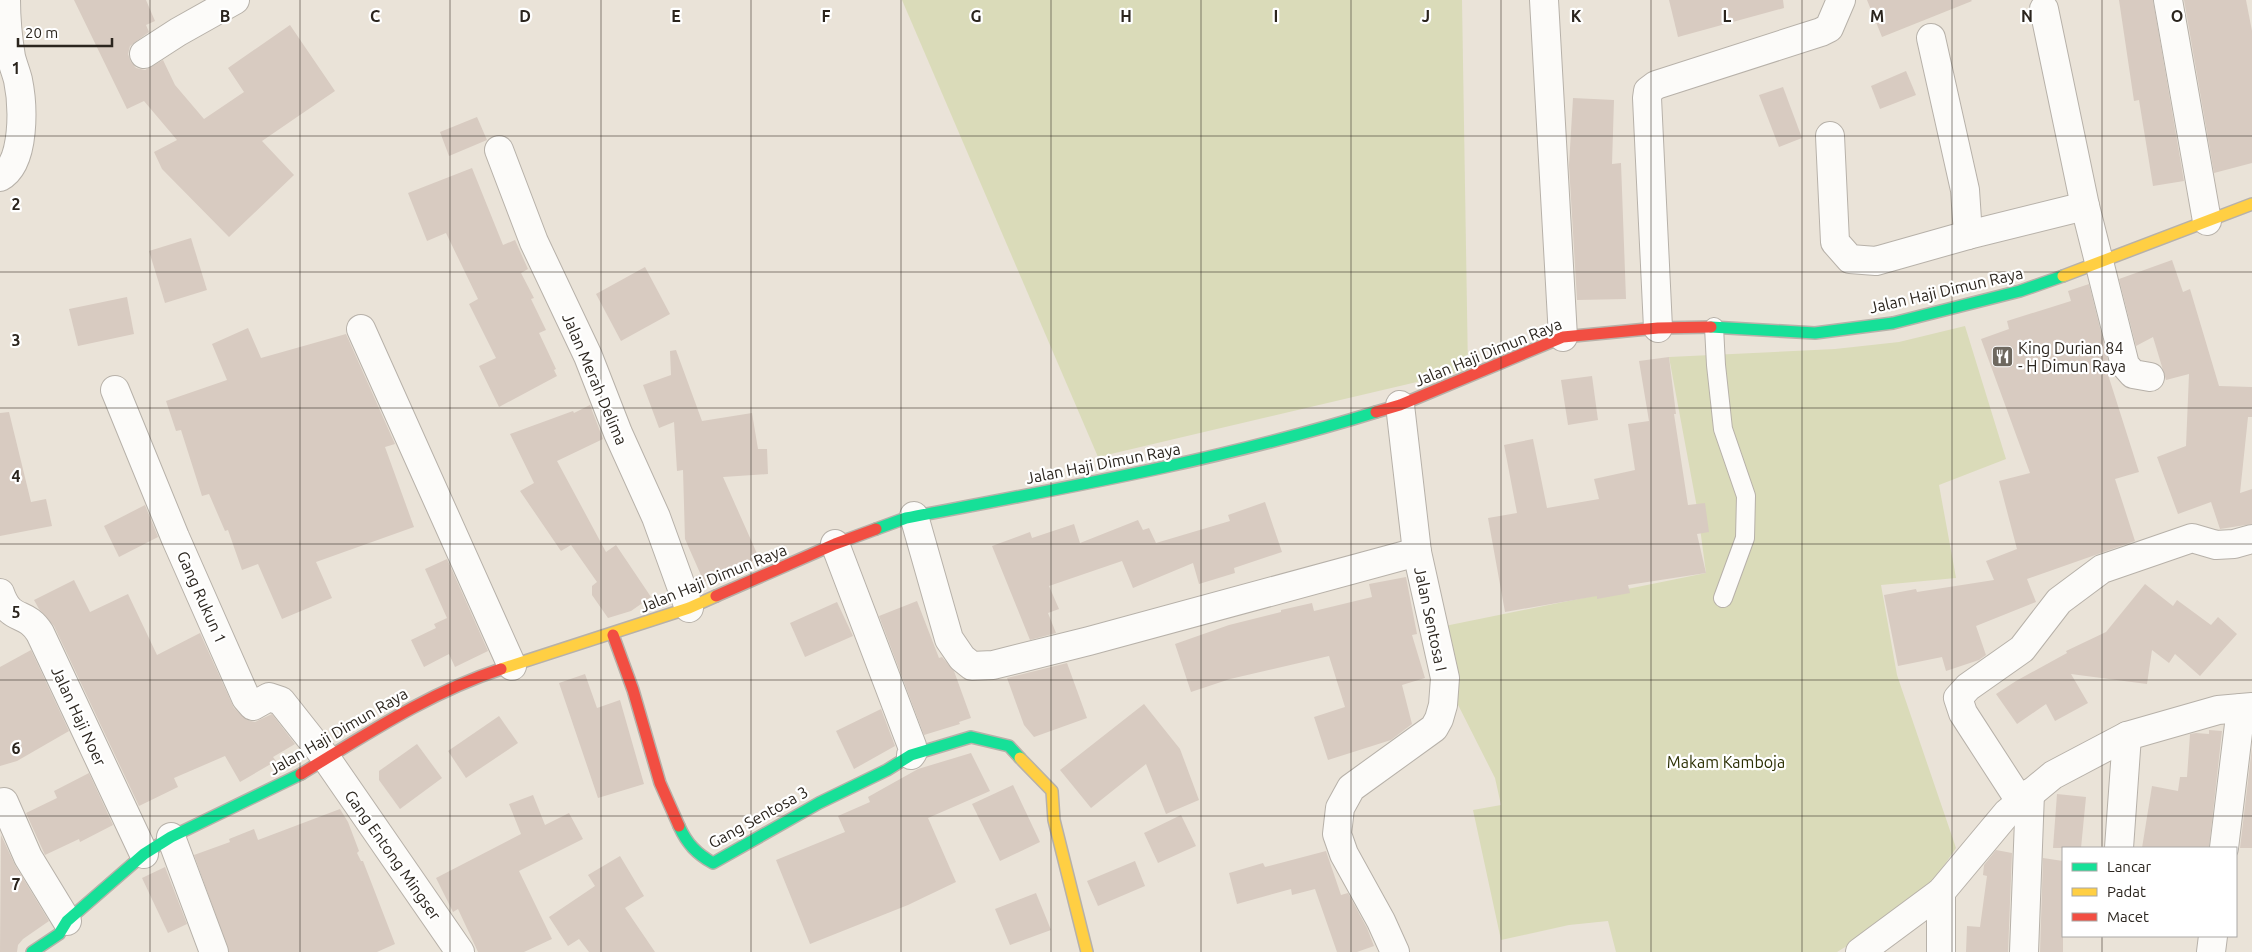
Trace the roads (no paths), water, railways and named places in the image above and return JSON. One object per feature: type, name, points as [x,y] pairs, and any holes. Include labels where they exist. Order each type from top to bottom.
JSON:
[{"type":"street","points":[[0,177],[14,163],[19,144],[21,109],[18,81],[12,59],[6,0]]},
{"type":"street","points":[[144,54],[178,32],[235,0]]},
{"type":"street","points":[[1544,0],[1563,337]]},
{"type":"street","points":[[2168,0],[2207,221]]},
{"type":"street","points":[[1658,328],[1648,91],[1656,86],[1821,32],[1829,28],[1838,3]]},
{"type":"street","points":[[2044,9],[2085,206],[2125,366],[2133,374],[2150,377]]},
{"type":"street","points":[[1931,38],[1965,190],[1968,235]]},
{"type":"street","points":[[1830,136],[1835,242],[1850,259],[1876,261],[1968,235],[2085,206]]},
{"type":"street","name":"Jalan Merah Delima","points":[[499,150],[534,242],[588,356],[618,433],[656,517],[689,608]]},
{"type":"street","name":"Jalan Haji Dimun Raya","points":[[32,952],[59,934],[66,921],[144,854],[171,837],[299,775],[405,710],[469,680],[614,635],[689,608],[835,544],[914,516],[1071,487],[1198,460],[1322,429],[1400,405],[1563,337],[1658,328],[1714,327],[1815,333],[1893,322],[2020,291],[2100,264],[2252,204]]},
{"type":"street","points":[[361,329],[512,666]]},
{"type":"street","name":"Gang Rukun 1","points":[[115,390],[175,537],[246,698],[252,706],[269,697],[281,701],[326,758]]},
{"type":"street","name":"Jalan Sentosa I","points":[[1395,952],[1381,921],[1344,854],[1337,834],[1340,808],[1351,788],[1434,728],[1440,719],[1443,704],[1445,678],[1417,552],[1400,405]]},
{"type":"street","points":[[914,516],[950,639],[962,658],[972,666],[993,665],[1088,641],[1417,552]]},
{"type":"street","points":[[2024,952],[2025,797],[1963,713],[1958,698],[2022,649],[2059,601],[2102,569],[2169,544],[2192,538],[2216,545],[2234,544],[2252,539]]},
{"type":"street","points":[[835,544],[912,746],[913,752],[911,755]]},
{"type":"street","name":"Jalan Haji Noer","points":[[0,593],[10,613],[33,621],[40,633],[144,854]]},
{"type":"street","name":"Gang Sentosa 3","points":[[614,635],[633,690],[660,783],[685,840],[699,855],[713,863],[819,803],[887,770],[911,755]]},
{"type":"street","points":[[1860,952],[1941,892],[2007,814],[2053,775],[2127,736],[2218,710],[2246,708],[2224,847]]},
{"type":"street","points":[[911,755],[971,736],[1009,746],[1052,792],[1054,820],[1087,952]]},
{"type":"street","points":[[2119,847],[2127,736]]},
{"type":"street","name":"Gang Entong Mingser","points":[[326,758],[460,952]]},
{"type":"street","points":[[4,802],[28,857],[66,921]]},
{"type":"street","points":[[171,837],[214,952]]},
{"type":"street","points":[[1941,892],[1941,952]]},
{"type":"street","points":[[2211,952],[2213,937]]},
{"type":"lane","points":[[1714,327],[1722,429],[1746,496],[1745,538],[1723,598]]},
{"type":"place","name":"King Durian 84 - H Dimun Raya","points":[[2002,357]]},
{"type":"park label","name":"Makam Kamboja","points":[[1726,762]]}]
